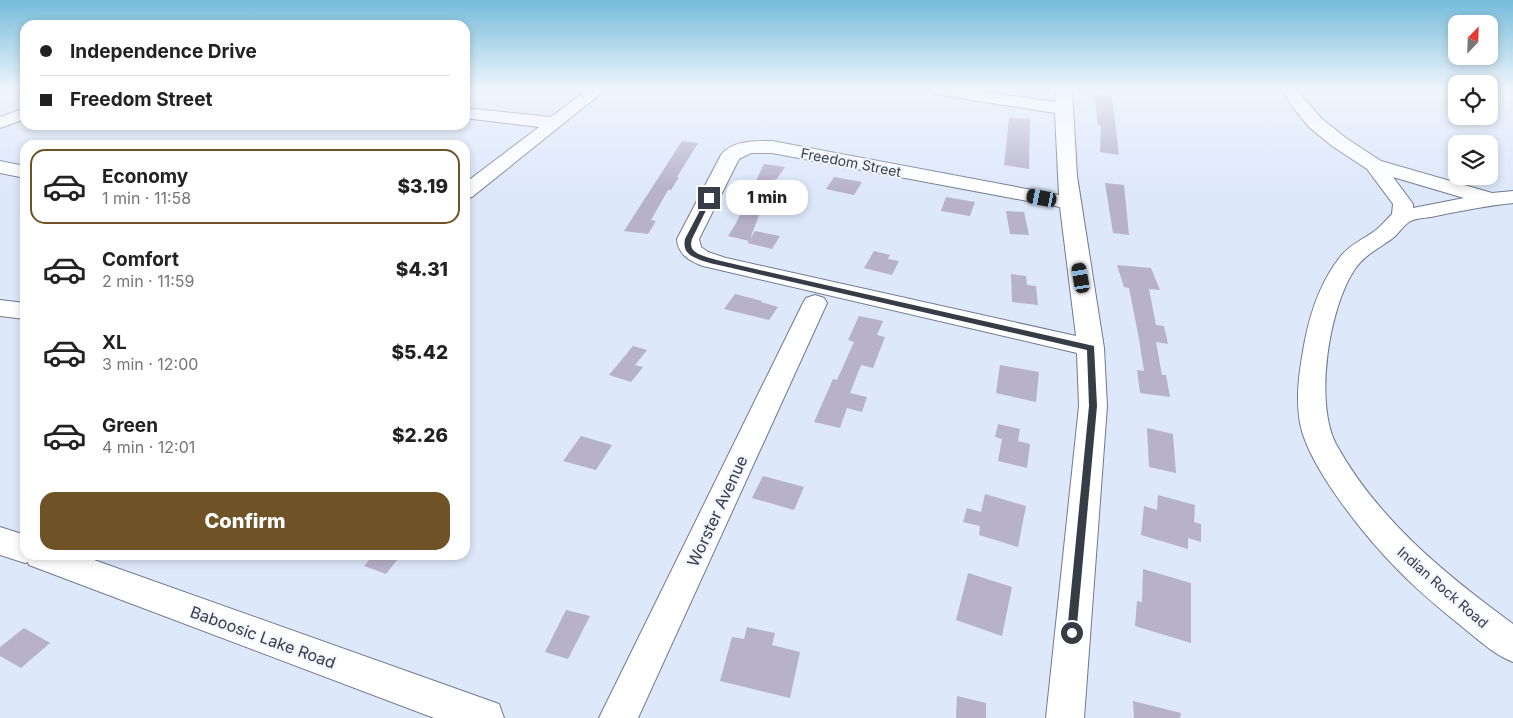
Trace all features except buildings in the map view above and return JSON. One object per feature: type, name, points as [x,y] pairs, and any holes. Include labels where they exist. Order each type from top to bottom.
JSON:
[{"type":"street","points":[[470,189],[554,124]]},
{"type":"street","points":[[1065,124],[1069,203],[1091,348],[1093,406],[1065,718]]},
{"type":"street","points":[[1318,124],[1358,156],[1374,165],[1491,199]]},
{"type":"street","name":"Freedom Street","points":[[1069,203],[772,147],[748,147],[732,155],[688,239],[688,246],[692,253],[723,264],[1091,348]]},
{"type":"street","points":[[1374,165],[1403,204],[1403,216],[1491,199],[1513,197]]},
{"type":"street","points":[[0,167],[20,171]]},
{"type":"street","name":"Indian Rock Road","points":[[1403,216],[1388,231],[1349,260],[1336,281],[1321,326],[1314,366],[1312,390],[1314,424],[1328,457],[1351,494],[1381,532],[1414,566],[1513,645]]},
{"type":"street","name":"Worster Avenue","points":[[618,718],[814,303]]},
{"type":"street","points":[[0,308],[20,310]]},
{"type":"street","points":[[0,541],[20,548]]},
{"type":"street","name":"Baboosic Lake Road","points":[[63,560],[485,718]]},
{"type":"route","points":[[709,198],[688,239],[688,246],[692,253],[702,258],[1091,348],[1093,406],[1072,633]]}]
